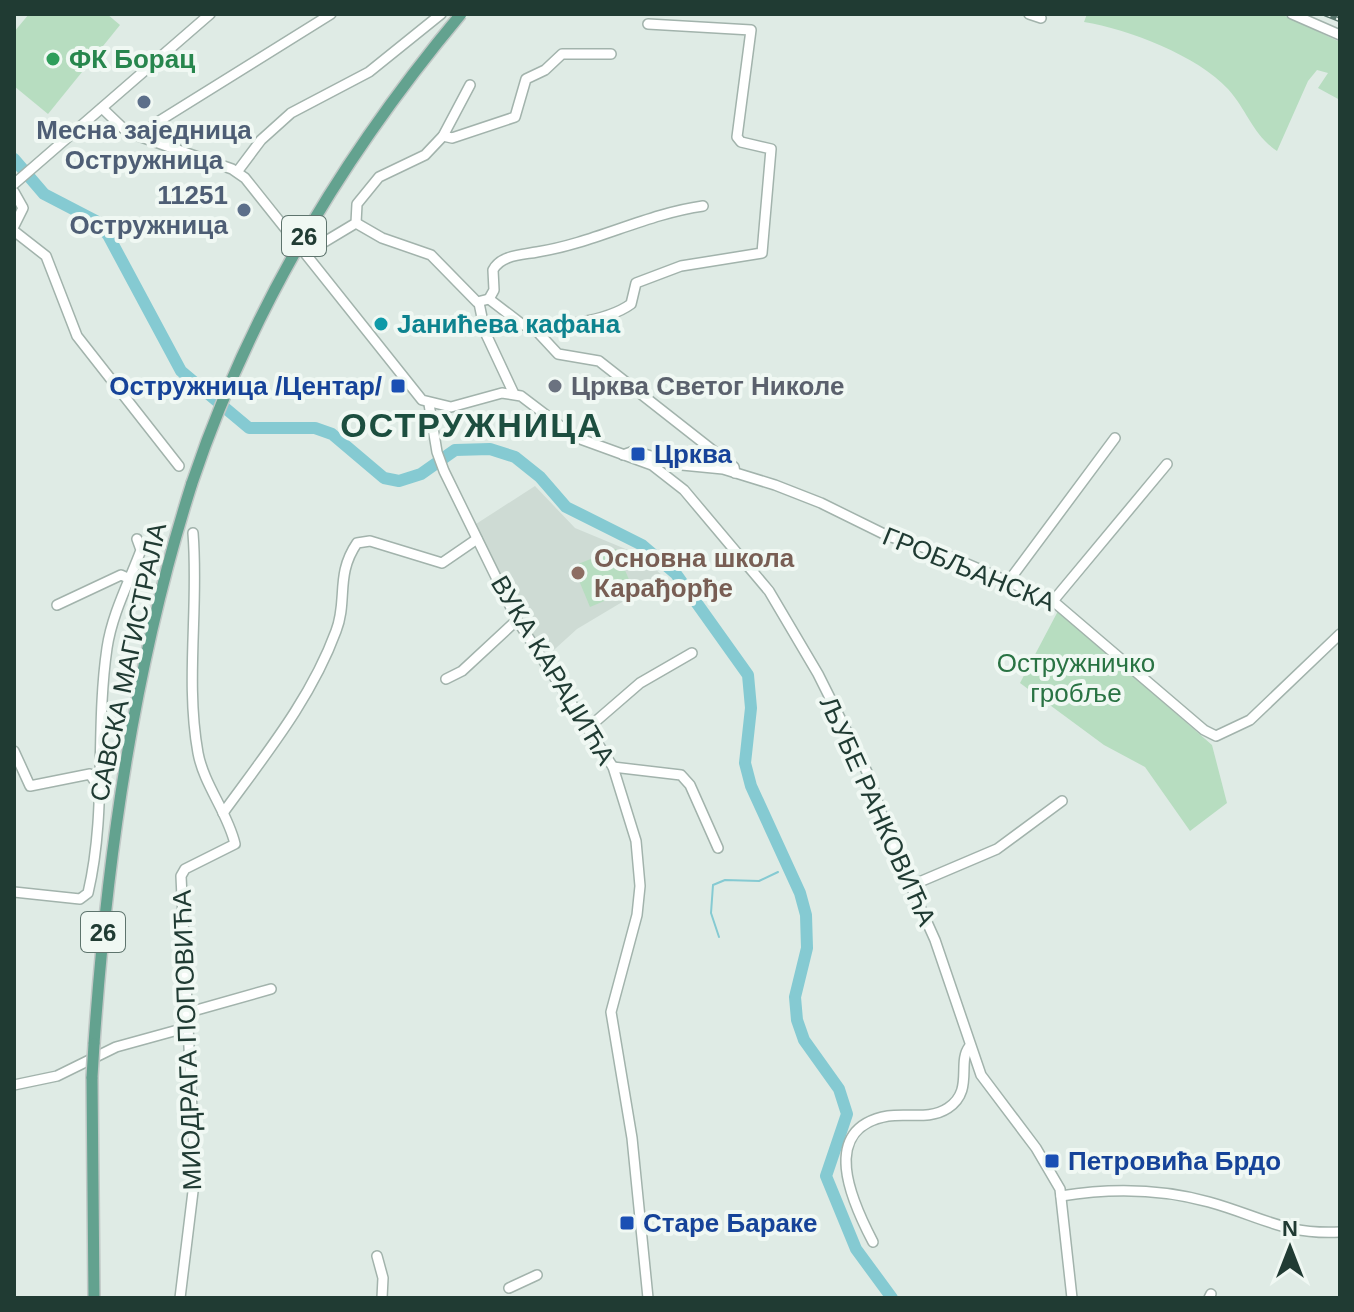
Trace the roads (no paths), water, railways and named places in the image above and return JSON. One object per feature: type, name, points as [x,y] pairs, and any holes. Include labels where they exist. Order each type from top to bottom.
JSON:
[{"type":"main road","name":"САВСКА МАГИСТРАЛА","points":[[94,1298],[92,1077],[105,914],[128,750],[155,619],[192,483],[242,354],[305,234],[369,134],[461,14]]},
{"type":"street","points":[[14,184],[210,14]]},
{"type":"street","points":[[141,137],[156,123],[331,14]]},
{"type":"street","points":[[237,172],[261,140],[291,113],[360,78],[441,14]]},
{"type":"street","points":[[1029,14],[1041,18]]},
{"type":"street","points":[[1292,14],[1340,35]]},
{"type":"street","points":[[356,223],[382,238],[429,254],[484,301],[515,321],[532,326],[620,311],[631,304],[638,282],[681,266],[726,257],[760,255],[771,149],[766,145],[741,142],[737,137],[752,34],[747,29],[648,24]]},
{"type":"street","points":[[443,136],[452,138],[515,117],[528,77],[545,70],[562,54],[611,54]]},
{"type":"street","points":[[356,223],[357,204],[379,177],[425,155],[443,136],[470,85]]},
{"type":"street","points":[[102,108],[124,129],[237,172],[306,253],[416,395],[429,404],[463,405],[502,393],[514,394]]},
{"type":"street","points":[[14,192],[23,208],[14,228],[46,256],[77,336],[179,466]]},
{"type":"street","points":[[484,301],[494,290],[493,270],[502,260],[581,243],[665,214],[703,206]]},
{"type":"street","points":[[306,253],[356,223]]},
{"type":"street","points":[[484,301],[491,348],[514,394]]},
{"type":"street","points":[[532,326],[558,354],[599,361],[710,445],[731,463],[735,473]]},
{"type":"street","name":"ЉУБЕ РАНКОВИЋА","points":[[514,394],[528,399],[575,437],[652,465],[677,482],[769,591],[818,674],[861,759],[910,886],[935,940],[981,1075],[1036,1148],[1061,1196],[1072,1298]]},
{"type":"street","name":"ВУКА КАРАЏИЋА","points":[[429,404],[437,452],[444,471],[517,620],[613,767],[636,841],[640,886],[634,933],[611,1012],[632,1138],[648,1298]]},
{"type":"street","points":[[1008,582],[1115,438]]},
{"type":"street","name":"ГРОБЉАНСКА","points":[[623,455],[634,451],[682,465],[735,473],[821,503],[888,536],[944,554],[1053,601],[1204,730],[1216,736],[1250,720],[1340,634]]},
{"type":"street","points":[[1053,601],[1167,464]]},
{"type":"street","name":"МИОДРАГА ПОПОВИЋА","points":[[180,1298],[195,1194],[185,1028],[181,876],[185,869],[235,844],[199,756],[192,682],[196,571],[193,533]]},
{"type":"street","points":[[14,892],[83,898],[92,875],[101,795],[100,727],[107,648],[141,550],[137,539]]},
{"type":"street","points":[[223,813],[314,683],[336,631],[343,570],[357,543],[370,541],[442,563],[477,539]]},
{"type":"street","points":[[57,605],[121,575],[130,579]]},
{"type":"street","points":[[446,679],[462,671],[517,620]]},
{"type":"street","points":[[588,728],[640,683],[692,653]]},
{"type":"street","points":[[14,751],[30,786],[90,774],[101,795]]},
{"type":"street","points":[[613,767],[681,775],[690,785],[718,848]]},
{"type":"street","points":[[910,886],[997,849],[1062,801]]},
{"type":"street","points":[[186,1013],[271,989]]},
{"type":"street","points":[[14,1085],[57,1076],[138,1040],[185,1028]]},
{"type":"street","points":[[873,1242],[856,1212],[845,1171],[854,1134],[861,1125],[871,1120],[935,1114],[949,1108],[960,1095],[965,1080],[966,1051],[969,1047]]},
{"type":"street","points":[[1061,1196],[1167,1193],[1211,1202],[1292,1231],[1340,1232]]},
{"type":"street","points":[[377,1256],[383,1278],[382,1298]]},
{"type":"street","points":[[509,1288],[537,1275]]},
{"type":"waterway","points":[[14,159],[44,194],[96,221],[108,235],[181,371],[249,428],[315,428],[332,434],[384,478],[399,481],[421,474],[455,450],[490,449],[515,457],[540,477],[566,507],[642,545],[676,574],[748,675],[751,708],[745,763],[751,786],[800,893],[806,915],[807,948],[795,997],[797,1020],[804,1040],[839,1089],[847,1114],[826,1176],[856,1249],[892,1298]]},
{"type":"waterway","points":[[719,937],[711,913],[713,885],[725,880],[759,881],[778,872]]},
{"type":"railway","points":[[1325,14],[1340,20]]},
{"type":"place","name":"ФК Борац","points":[[53,59]]},
{"type":"place","name":"Месна заједница Остружница","points":[[144,102]]},
{"type":"place","name":"11251 Остружница","points":[[244,210]]},
{"type":"place","name":"Јанићева кафана","points":[[381,324]]},
{"type":"place","name":"Остружница /Центар/","points":[[398,386]]},
{"type":"place","name":"Црква Светог Николе","points":[[555,386]]},
{"type":"place","name":"Црква","points":[[638,454]]},
{"type":"place","name":"Основна школа Карађорђе","points":[[578,573]]},
{"type":"place","name":"Петровића Брдо","points":[[1052,1161]]},
{"type":"place","name":"Старе Бараке","points":[[627,1223]]},
{"type":"district","name":"ОСТРУЖНИЦА","points":[[472,425]]},
{"type":"park label","name":"Остружничко гробље","points":[[1076,678]]}]
